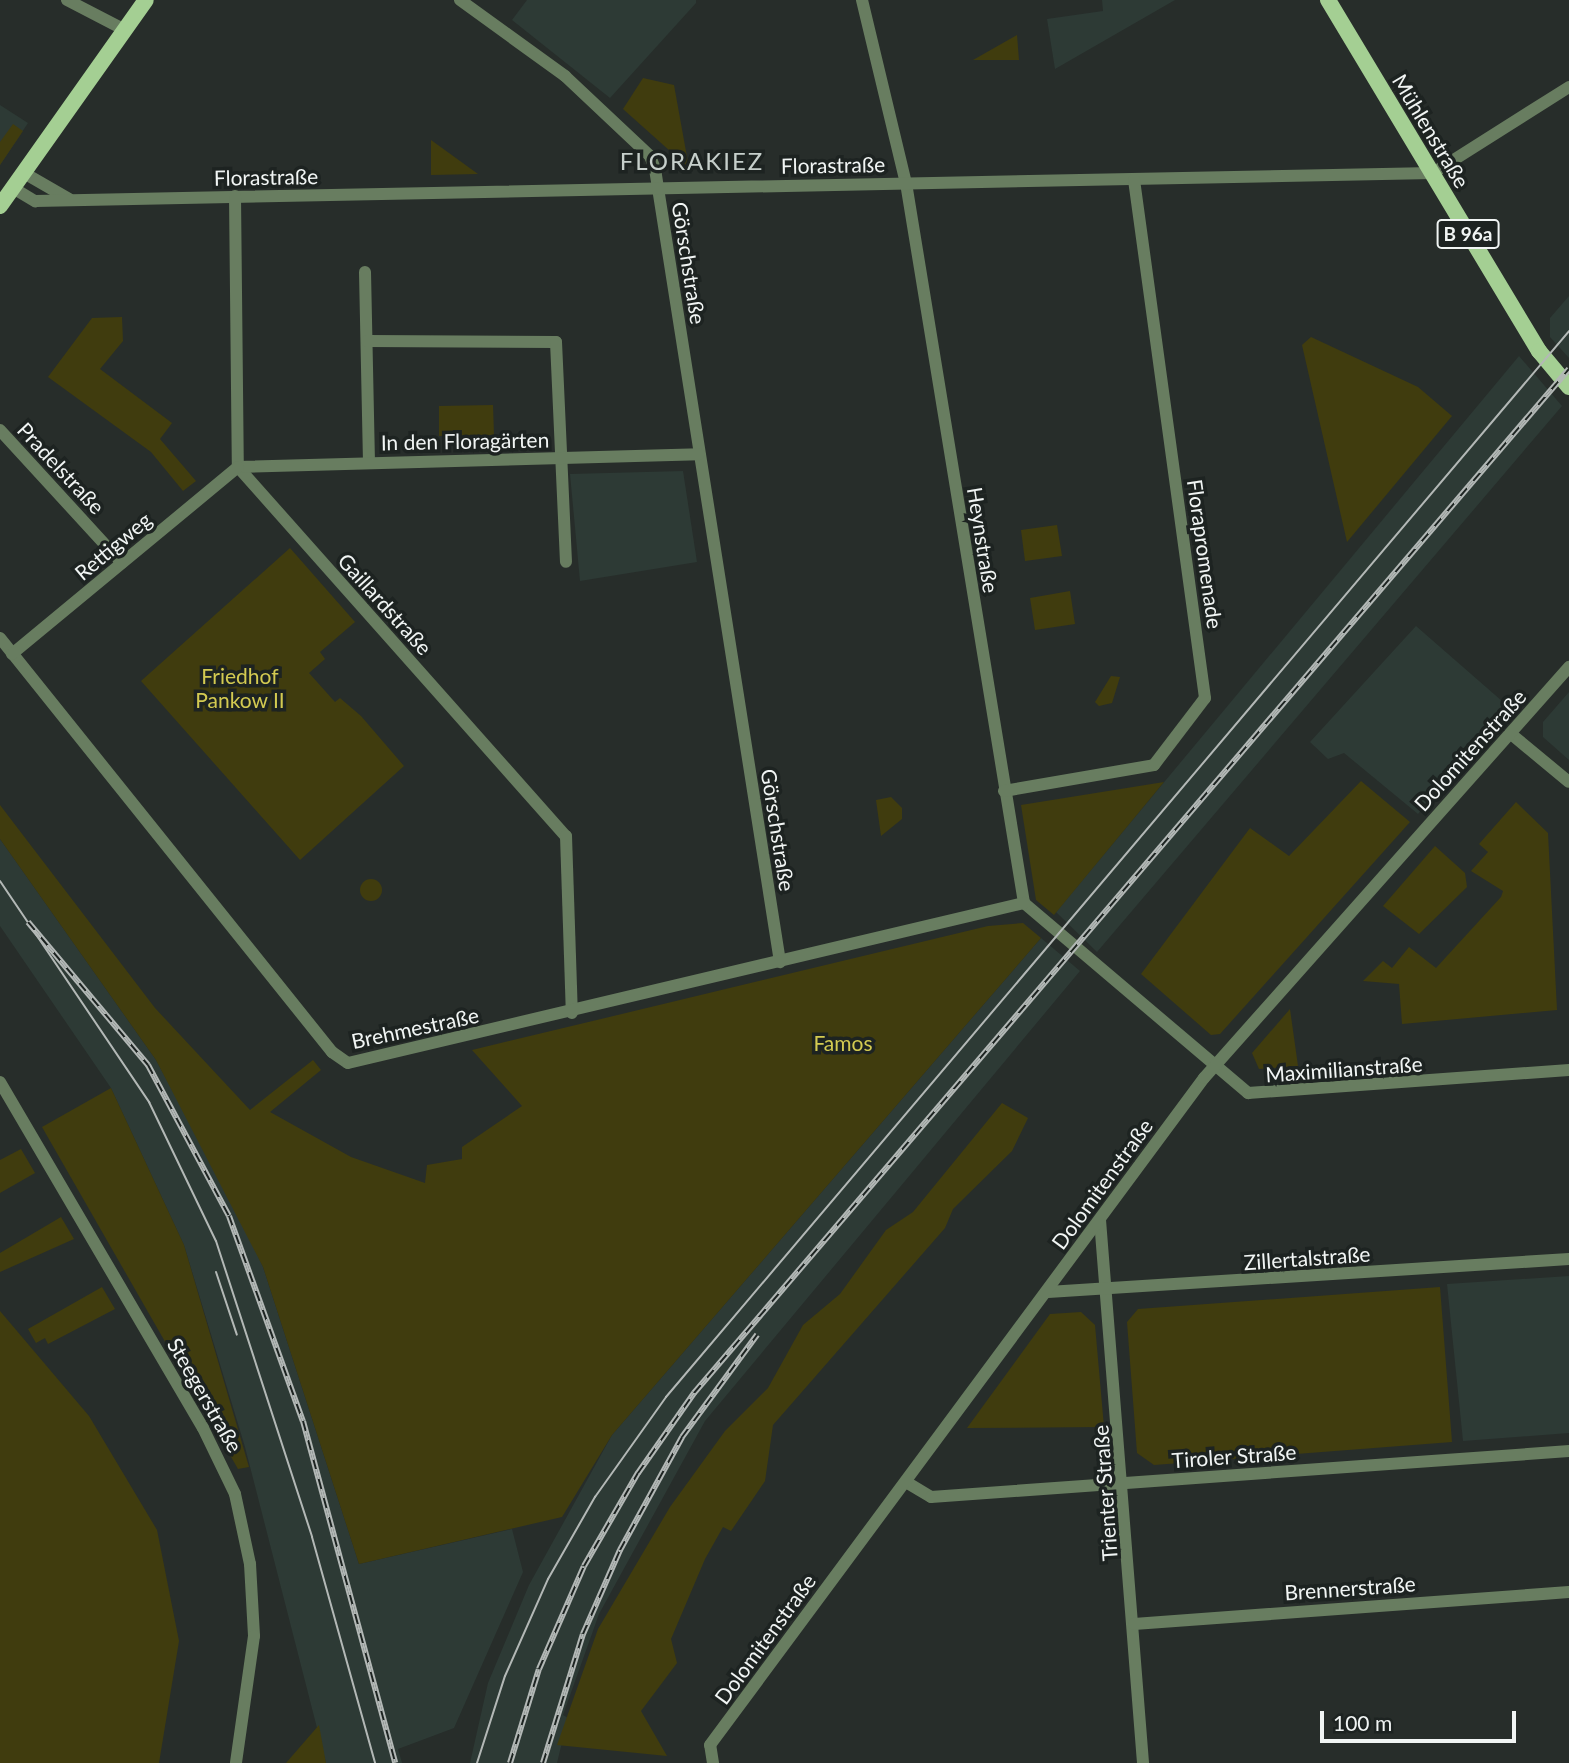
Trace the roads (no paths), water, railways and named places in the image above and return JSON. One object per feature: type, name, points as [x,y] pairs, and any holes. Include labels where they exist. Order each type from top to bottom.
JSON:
[{"type":"main road","points":[[0,206],[146,0]]},
{"type":"main road","name":"Mühlenstraße","points":[[1328,0],[1539,351],[1569,387]]},
{"type":"street","points":[[67,0],[125,30]]},
{"type":"street","name":"Görschstraße","points":[[460,0],[599,108],[650,156],[658,188],[780,962]]},
{"type":"street","name":"Heynstraße","points":[[862,0],[906,183],[1024,903]]},
{"type":"street","points":[[1433,173],[1569,87]]},
{"type":"street","points":[[24,173],[72,200]]},
{"type":"street","name":"Florastraße","points":[[13,188],[35,201],[1433,173]]},
{"type":"street","name":"Florapromenade","points":[[1004,791],[1154,765],[1205,698],[1133,180]]},
{"type":"street","points":[[235,196],[238,467]]},
{"type":"street","name":"In den Floragärten","points":[[365,272],[369,463]]},
{"type":"street","name":"In den Floragärten","points":[[367,341],[556,342],[566,562]]},
{"type":"street","name":"Pradelstraße","points":[[0,430],[122,563]]},
{"type":"street","name":"In den Floragärten","points":[[238,467],[699,454]]},
{"type":"street","name":"Rettigweg","points":[[12,654],[238,467]]},
{"type":"street","name":"Gaillardstraße","points":[[238,467],[566,836],[572,1013]]},
{"type":"street","name":"Brehmestraße","points":[[0,638],[338,1059],[368,1062],[1024,903]]},
{"type":"street","name":"Dolomitenstraße","points":[[711,1759],[906,1482],[1213,1067],[1569,667]]},
{"type":"street","points":[[1511,734],[1569,782]]},
{"type":"street","name":"Maximilianstraße","points":[[1024,903],[1213,1067],[1248,1093],[1263,1096],[1569,1070]]},
{"type":"street","name":"Steegerstraße","points":[[0,1082],[203,1428],[235,1494],[250,1564],[254,1636],[236,1763]]},
{"type":"street","name":"Trienter Straße","points":[[1100,1220],[1124,1483],[1143,1763]]},
{"type":"street","name":"Zillertalstraße","points":[[1048,1292],[1108,1292],[1569,1259]]},
{"type":"street","name":"Tiroler Straße","points":[[906,1482],[930,1497],[1569,1451]]},
{"type":"street","name":"Brennerstraße","points":[[1134,1624],[1569,1592]]},
{"type":"tram line","points":[[477,1763],[505,1676],[548,1579],[595,1497],[666,1397],[1569,331]]},
{"type":"tram line","points":[[0,881],[149,1102],[216,1241],[312,1537],[375,1763]]},
{"type":"tram line","points":[[216,1272],[237,1335]]},
{"type":"railway","points":[[510,1763],[539,1669],[584,1566],[638,1473],[694,1393],[1569,369]]},
{"type":"railway","points":[[28,922],[148,1065],[229,1216],[303,1421],[395,1763]]},
{"type":"railway","points":[[543,1763],[583,1634],[620,1550],[682,1437],[757,1335]]},
{"type":"district","name":"FLORAKIEZ","points":[[692,161]]},
{"type":"park label","name":"Friedhof Pankow II","points":[[240,688]]},
{"type":"park label","name":"Famos","points":[[843,1043]]}]
